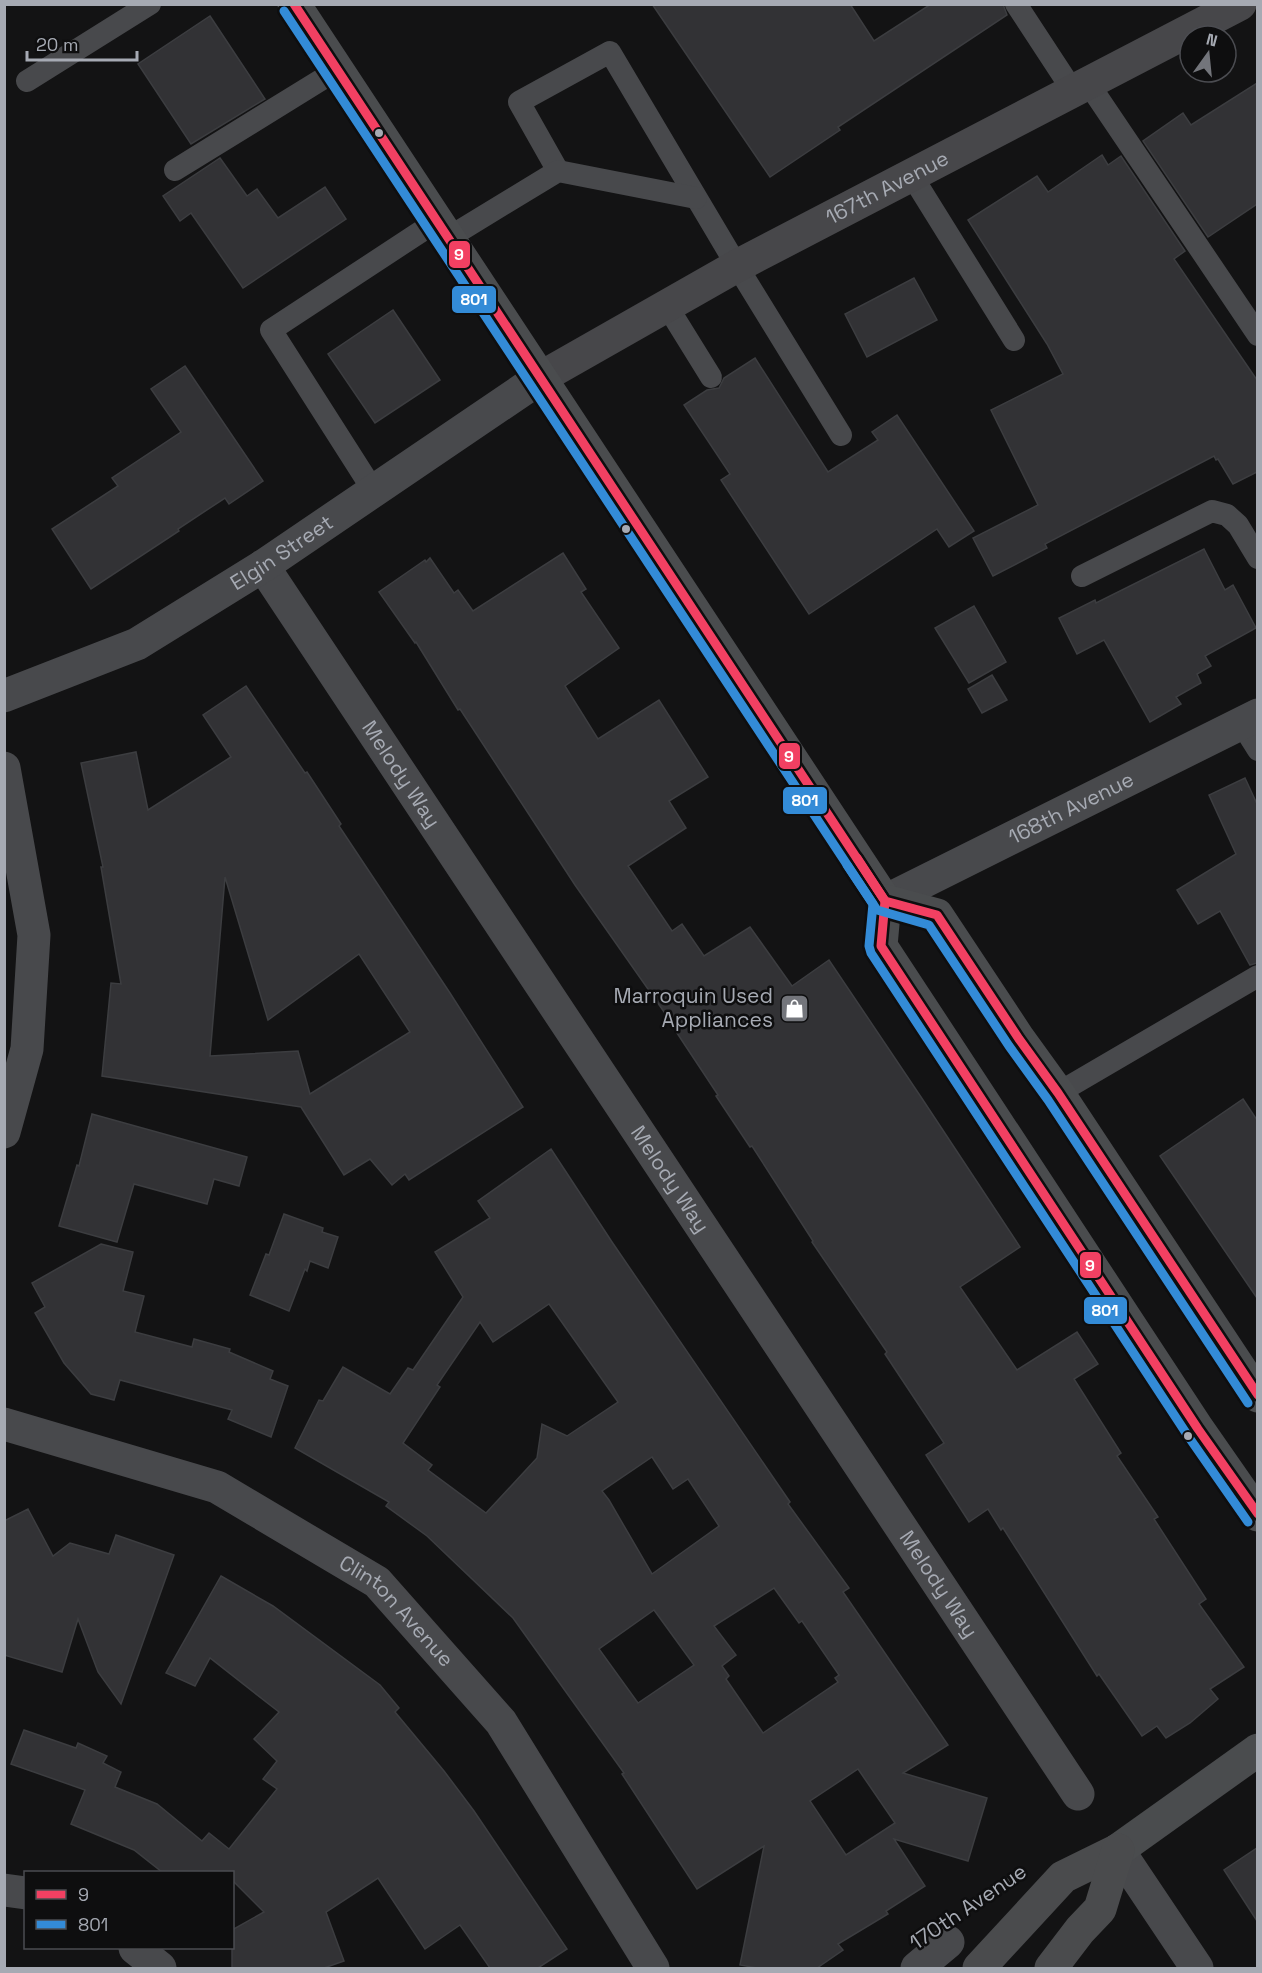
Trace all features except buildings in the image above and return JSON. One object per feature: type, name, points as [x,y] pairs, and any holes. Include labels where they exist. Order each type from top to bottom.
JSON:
[{"type":"highway","points":[[979,1968],[1063,1877],[1118,1850]]},
{"type":"highway","points":[[1051,1968],[1080,1930],[1100,1909],[1118,1850]]},
{"type":"main road","points":[[294,4],[885,901],[881,946],[1198,1429],[1257,1515]]},
{"type":"main road","points":[[885,901],[937,915],[1019,1039],[1058,1093],[1257,1396]]},
{"type":"main road","points":[[1118,1850],[1257,1750]]},
{"type":"street","name":"167th Avenue","points":[[540,378],[737,266],[1240,4]]},
{"type":"street","name":"Elgin Street","points":[[4,696],[137,644],[263,566],[540,378]]},
{"type":"street","name":"Melody Way","points":[[263,566],[1078,1794]]},
{"type":"street","name":"168th Avenue","points":[[885,901],[1252,729]]},
{"type":"street","points":[[4,768],[34,935],[27,1049],[4,1132]]},
{"type":"street","name":"Clinton Avenue","points":[[4,1424],[217,1487],[377,1582],[501,1722],[653,1968]]},
{"type":"street","points":[[1118,1850],[1197,1968]]},
{"type":"street","points":[[4,1890],[24,1893]]},
{"type":"street","name":"170th Avenue","points":[[917,1968],[948,1942]]},
{"type":"street","points":[[137,1949],[160,1968]]},
{"type":"lane","points":[[27,81],[150,4]]},
{"type":"lane","points":[[1016,4],[1080,87],[1257,335]]},
{"type":"lane","points":[[558,171],[519,102],[610,52],[841,435]]},
{"type":"lane","points":[[175,170],[337,70]]},
{"type":"lane","points":[[373,490],[271,330],[442,230],[558,171],[696,198]]},
{"type":"lane","points":[[912,176],[1014,340]]},
{"type":"lane","points":[[667,306],[711,376]]},
{"type":"lane","points":[[1082,576],[1212,511],[1227,515],[1238,525],[1257,558]]},
{"type":"lane","points":[[1058,1093],[1257,976]]},
{"type":"path","name":"170th Avenue","points":[[963,1912],[1011,1879]]},
{"type":"transit line","name":"9","points":[[294,4],[885,901],[881,946],[1198,1429],[1258,1514]]},
{"type":"transit line","name":"801","points":[[284,11],[873,904],[869,946],[871,953],[1188,1436],[1248,1522]]},
{"type":"transit line","name":"9","points":[[857,858],[885,901],[937,915],[1258,1395]]},
{"type":"transit line","name":"801","points":[[847,865],[877,910],[929,925],[1009,1046],[1048,1100],[1248,1403]]},
{"type":"place","name":"Marroquin Used Appliances","points":[[794,1008]]}]
